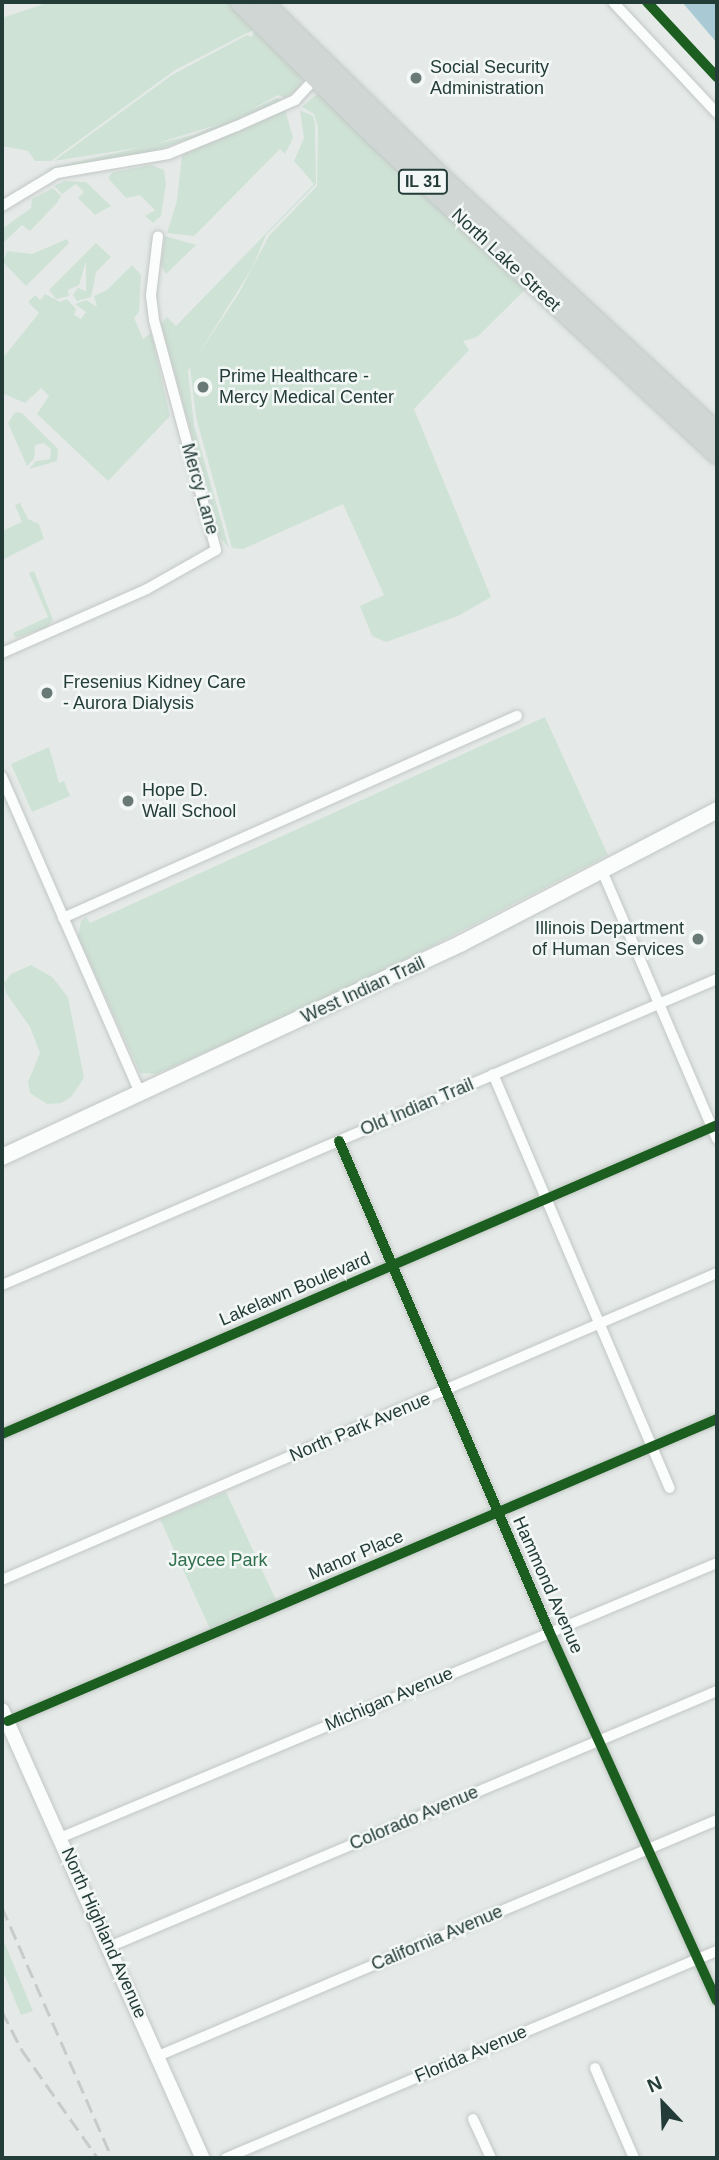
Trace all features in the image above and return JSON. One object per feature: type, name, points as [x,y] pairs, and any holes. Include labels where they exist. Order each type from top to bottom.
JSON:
[{"type":"main road","name":"North Lake Street","points":[[239,2],[321,71],[717,432]]},
{"type":"main road","name":"North Lake Street","points":[[262,2],[321,71],[717,455]]},
{"type":"main road","name":"West Indian Trail","points":[[2,1157],[603,873],[717,810]]},
{"type":"street","points":[[613,2],[717,113]]},
{"type":"street","points":[[2,206],[57,173],[168,153],[237,126],[295,100],[321,71]]},
{"type":"street","name":"Mercy Lane","points":[[2,653],[147,589],[216,550],[154,320],[151,295],[158,236]]},
{"type":"street","points":[[63,918],[517,716]]},
{"type":"street","points":[[2,777],[140,1093]]},
{"type":"street","points":[[603,873],[715,1126],[717,1139]]},
{"type":"street","name":"Old Indian Trail","points":[[2,1285],[717,979]]},
{"type":"street","points":[[493,1074],[670,1489]]},
{"type":"street","name":"Lakelawn Boulevard","points":[[2,1434],[715,1126]]},
{"type":"street","name":"Hammond Avenue","points":[[339,1141],[549,1631],[717,2001]]},
{"type":"street","name":"North Park Avenue","points":[[2,1580],[717,1273]]},
{"type":"street","name":"Manor Place","points":[[5,1716],[498,1514],[717,1419]]},
{"type":"street","name":"Michigan Avenue","points":[[61,1837],[717,1563]]},
{"type":"street","name":"Colorado Avenue","points":[[111,1946],[717,1691]]},
{"type":"street","name":"North Highland Avenue","points":[[5,1716],[111,1946],[202,2158]]},
{"type":"street","name":"California Avenue","points":[[158,2056],[717,1820]]},
{"type":"street","name":"Florida Avenue","points":[[226,2158],[717,1951]]},
{"type":"street","points":[[595,2068],[634,2158]]},
{"type":"street","points":[[473,2119],[491,2158]]},
{"type":"green space","points":[[50,2],[228,2],[253,30],[175,70],[51,161],[35,161],[28,151],[2,146],[2,18]]},
{"type":"green space","points":[[254,31],[302,73],[301,87],[285,98],[278,95],[231,120],[149,146],[54,161],[172,75],[247,35],[252,37]]},
{"type":"green space","points":[[317,94],[324,94],[528,287],[477,337],[463,341],[469,350],[414,409],[491,597],[458,616],[386,642],[372,636],[360,606],[384,595],[343,504],[243,549],[232,548],[196,417],[190,367],[239,293],[269,236],[317,186],[318,128],[314,114],[302,107]]},
{"type":"green space","points":[[277,98],[283,100],[210,132],[151,152],[42,170],[194,135]]},
{"type":"green space","points":[[285,109],[293,138],[285,154],[280,149],[194,236],[167,233],[177,201],[182,155]]},
{"type":"green space","points":[[300,110],[313,116],[315,123],[316,184],[266,235],[252,268],[188,371],[194,425],[229,548],[220,537],[161,324],[167,317],[176,326],[314,184],[294,161],[304,138]]},
{"type":"green space","points":[[151,165],[164,170],[166,183],[161,216],[153,223],[145,216],[155,210],[140,195],[126,198],[108,178],[113,172]]},
{"type":"green space","points":[[65,181],[86,182],[111,206],[95,215],[78,198],[84,192],[76,184],[62,194],[54,186]]},
{"type":"green space","points":[[53,188],[61,196],[57,203],[30,231],[22,225],[2,244],[2,229],[31,208],[32,199]]},
{"type":"green space","points":[[165,236],[196,245],[166,274],[161,265]]},
{"type":"green space","points":[[67,239],[69,243],[26,286],[3,262],[7,251],[32,254]]},
{"type":"green space","points":[[96,243],[111,257],[96,272],[91,297],[77,301],[73,295],[78,288],[86,291],[86,261],[79,285],[68,290],[69,296],[56,299],[49,290]]},
{"type":"green space","points":[[132,265],[141,275],[139,312],[134,318],[143,339],[151,333],[170,416],[108,481],[37,414],[49,396],[41,388],[25,403],[2,393],[2,359],[39,313],[28,302],[35,295],[40,300],[45,294],[60,302],[67,299],[76,309],[74,315],[81,319],[86,312],[75,304],[86,300],[97,307],[94,296],[107,290]]},
{"type":"green space","points":[[15,412],[22,413],[58,449],[57,461],[29,469],[36,461],[50,459],[51,449],[44,443],[35,445],[34,459],[27,466],[8,423]]},
{"type":"green space","points":[[20,503],[28,519],[39,524],[44,539],[2,560],[2,531],[22,522],[15,505]]},
{"type":"green space","points":[[34,571],[53,620],[47,627],[16,638],[13,633],[48,617],[29,573]]},
{"type":"green space","points":[[545,717],[608,855],[349,989],[156,1074],[140,1073],[78,936],[81,921],[86,917],[90,923]]},
{"type":"green space","points":[[49,747],[59,783],[64,781],[70,796],[32,812],[11,764]]},
{"type":"green space","points":[[31,965],[52,977],[68,997],[84,1078],[71,1097],[61,1103],[47,1104],[30,1093],[28,1082],[40,1053],[30,1027],[6,993],[4,983],[11,974]]},
{"type":"green space","name":"Jaycee Park","points":[[226,1492],[276,1600],[210,1629],[160,1519]]},
{"type":"green space","points":[[2,1937],[33,2011],[21,2015],[2,1969]]},
{"type":"water","points":[[682,2],[717,2],[717,43]]},
{"type":"railway","points":[[2,1907],[112,2158]]},
{"type":"railway","points":[[2,2011],[22,2050],[98,2158]]},
{"type":"cycle path","points":[[647,2],[717,77]]},
{"type":"cycle path","points":[[2,1434],[717,1125]]},
{"type":"cycle path","points":[[339,1141],[549,1631],[717,2001]]},
{"type":"cycle path","points":[[8,1721],[717,1419]]},
{"type":"place","name":"Social Security Administration","points":[[416,78]]},
{"type":"place","name":"Prime Healthcare - Mercy Medical Center","points":[[203,387]]},
{"type":"place","name":"Fresenius Kidney Care - Aurora Dialysis","points":[[47,693]]},
{"type":"place","name":"Hope D. Wall School","points":[[128,801]]},
{"type":"place","name":"Illinois Department of Human Services","points":[[698,939]]}]
